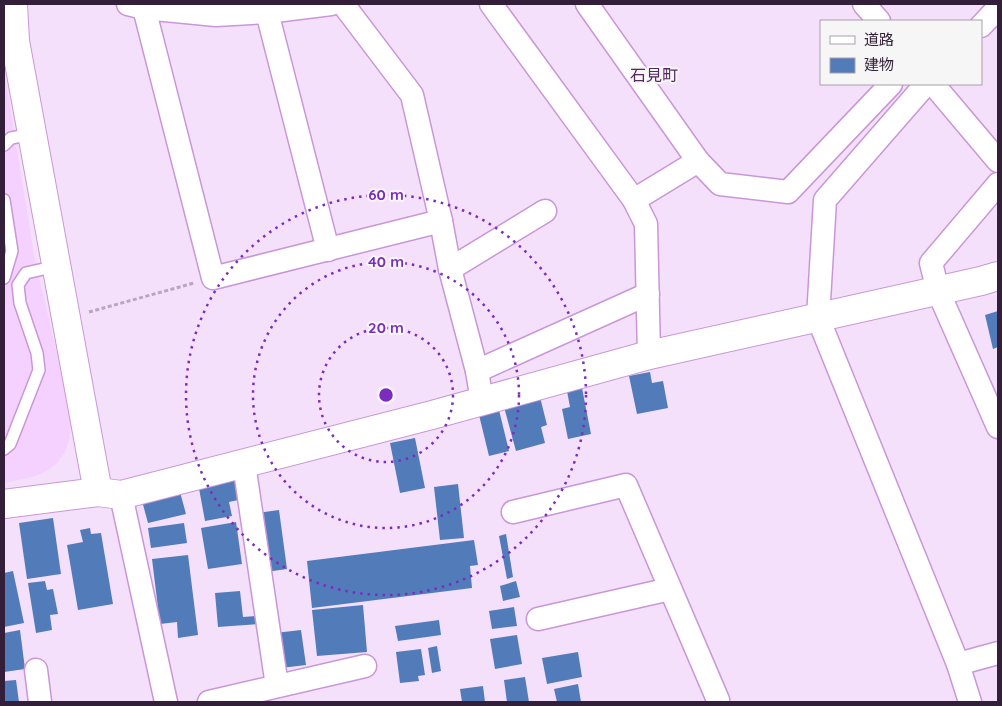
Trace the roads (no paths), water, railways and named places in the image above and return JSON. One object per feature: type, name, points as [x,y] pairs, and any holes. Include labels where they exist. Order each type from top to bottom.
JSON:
[{"type":"street","points":[[13,4],[17,75],[33,134],[66,319],[110,494],[166,702]]},
{"type":"street","points":[[331,4],[267,12],[216,15],[136,6],[213,278],[441,221]]},
{"type":"street","points":[[343,4],[412,95],[450,269],[477,371],[482,401]]},
{"type":"street","points":[[491,4],[634,200],[646,224],[649,355]]},
{"type":"street","points":[[587,4],[698,160],[720,184],[788,192],[890,85]]},
{"type":"street","points":[[864,4],[878,20]]},
{"type":"street","points":[[982,25],[998,8]]},
{"type":"street","points":[[267,12],[328,250]]},
{"type":"street","points":[[925,85],[825,200],[818,318],[958,664],[970,702]]},
{"type":"street","points":[[934,85],[998,161]]},
{"type":"street","points":[[634,200],[698,160]]},
{"type":"street","points":[[998,184],[931,263],[938,291],[998,427]]},
{"type":"street","points":[[450,269],[545,211]]},
{"type":"street","points":[[4,504],[110,494],[244,464],[649,355],[998,276]]},
{"type":"street","points":[[477,371],[648,294]]},
{"type":"street","points":[[244,464],[277,686]]},
{"type":"street","points":[[513,512],[626,486],[718,700],[717,702]]},
{"type":"street","points":[[538,619],[670,589]]},
{"type":"street","points":[[958,664],[998,654]]},
{"type":"street","points":[[208,702],[365,666]]},
{"type":"street","points":[[36,670],[40,702]]},
{"type":"lane","points":[[4,145],[11,138],[33,134]]},
{"type":"lane","points":[[4,200],[12,251],[4,278]]},
{"type":"lane","points":[[4,449],[10,444],[39,370],[37,353],[20,303],[18,285],[26,274],[57,266]]},
{"type":"district","name":"石見町","points":[[654,75]]}]
